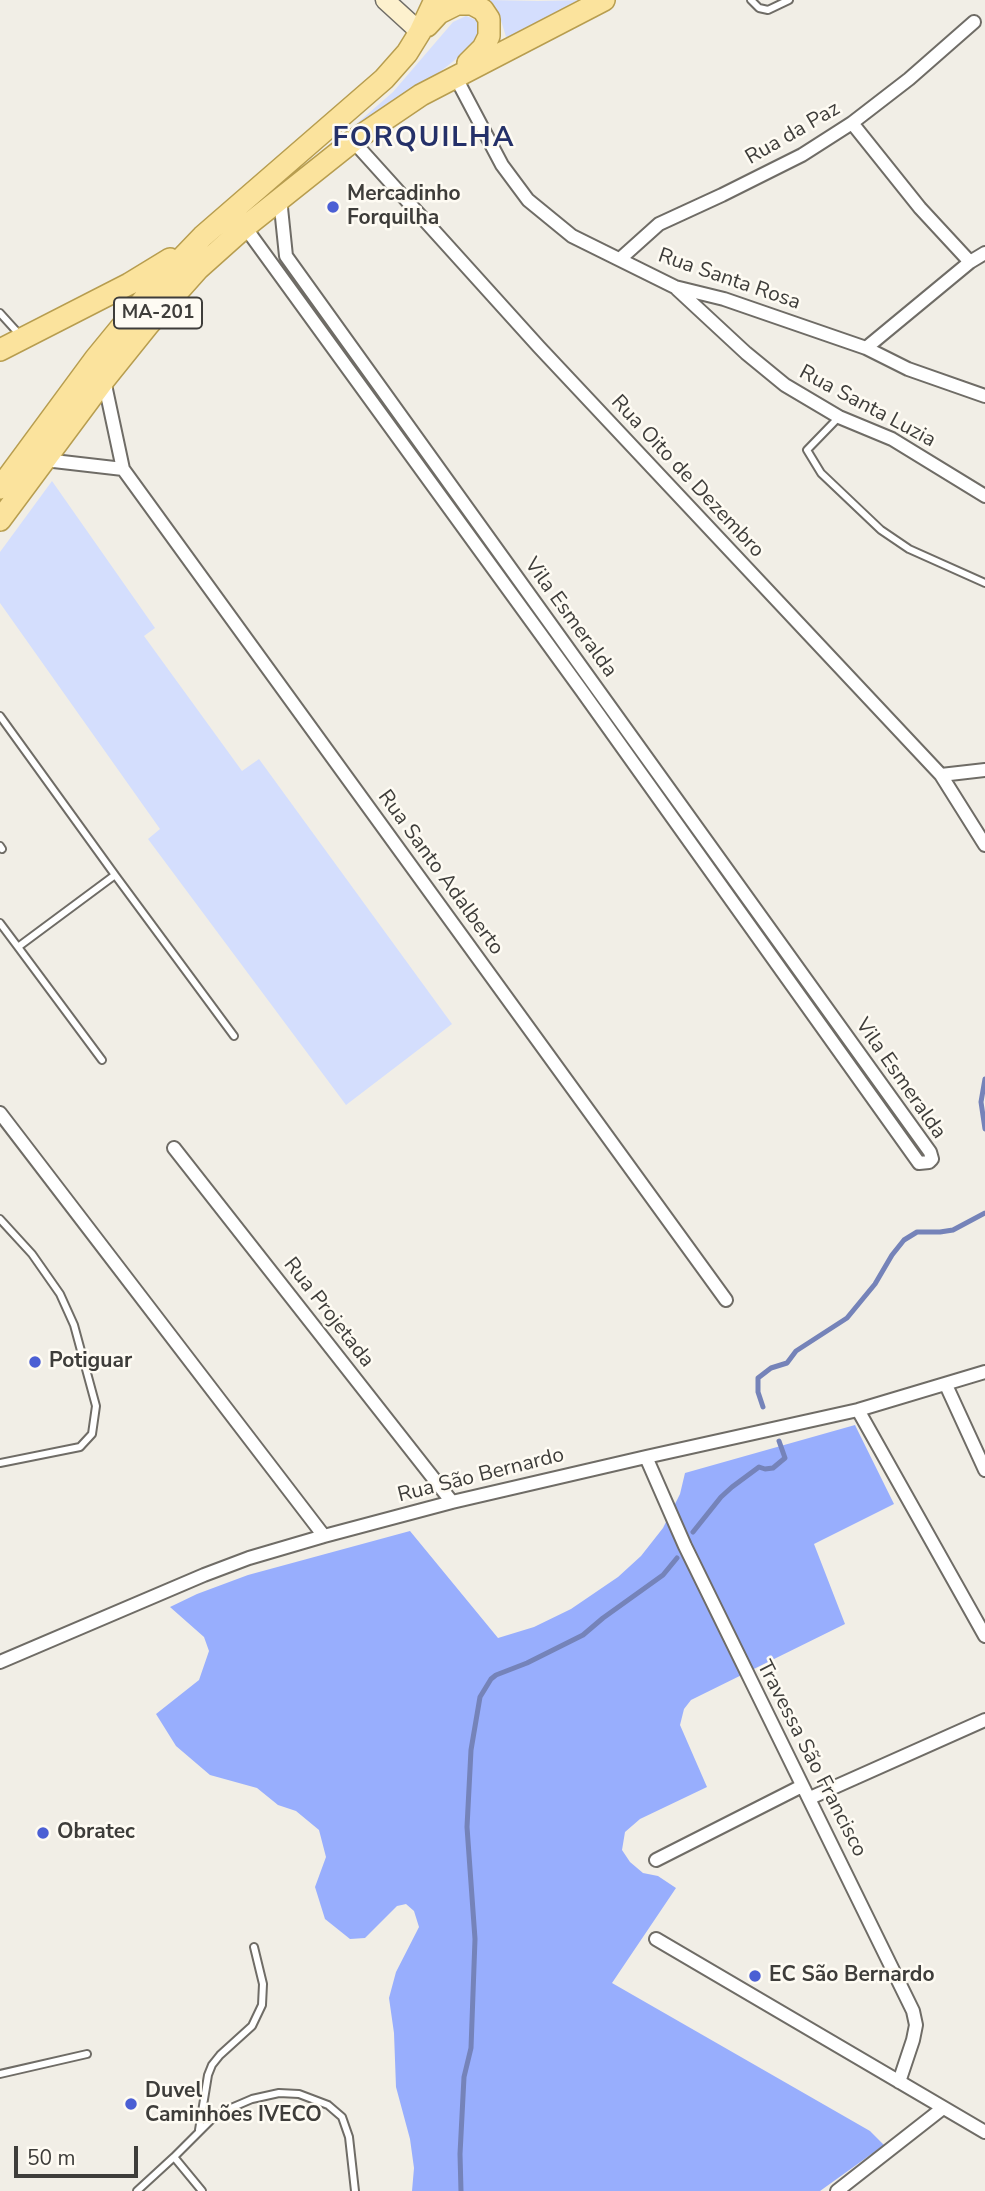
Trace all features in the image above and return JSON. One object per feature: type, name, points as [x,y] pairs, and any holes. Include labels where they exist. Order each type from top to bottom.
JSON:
[{"type":"main road","points":[[385,0],[420,32]]},
{"type":"main road","name":"MA-201","points":[[0,488],[127,318],[176,263],[203,236],[384,79],[407,53],[435,0]]},
{"type":"main road","name":"MA-201","points":[[0,520],[104,380],[198,269],[245,227],[381,120],[447,81],[604,0]]},
{"type":"main road","points":[[407,53],[430,20],[444,9],[457,4],[476,5],[489,19],[490,30],[483,48],[447,81]]},
{"type":"main road","points":[[0,350],[146,274],[203,236]]},
{"type":"street","name":"Rua da Paz","points":[[620,259],[659,224],[802,155],[852,123],[909,79],[974,22]]},
{"type":"street","name":"Rua Santa Rosa","points":[[447,81],[528,200],[572,236],[674,287],[724,299],[866,348],[908,369],[985,396]]},
{"type":"street","points":[[852,123],[920,208],[970,262]]},
{"type":"street","name":"Rua Oito de Dezembro","points":[[353,141],[539,347],[941,775],[985,845]]},
{"type":"street","name":"Vila Esmeralda","points":[[245,227],[582,691],[919,1163],[929,1162],[932,1159],[930,1152],[286,256],[280,198]]},
{"type":"street","points":[[866,348],[970,262],[985,253]]},
{"type":"street","name":"Rua Santa Luzia","points":[[674,287],[785,385],[839,417],[892,439],[985,496]]},
{"type":"street","name":"Rua Santo Adalberto","points":[[104,380],[123,469],[726,1300]]},
{"type":"street","points":[[364,391],[377,382]]},
{"type":"street","points":[[45,460],[123,469]]},
{"type":"street","points":[[449,508],[462,500]]},
{"type":"street","points":[[582,691],[594,684]]},
{"type":"street","points":[[941,775],[985,770]]},
{"type":"street","points":[[0,1113],[324,1536]]},
{"type":"street","name":"Rua Projetada","points":[[174,1148],[452,1502]]},
{"type":"street","name":"Rua São Bernardo","points":[[0,1662],[249,1558],[452,1502],[858,1410],[985,1372]]},
{"type":"street","points":[[946,1385],[985,1470]]},
{"type":"street","points":[[858,1410],[985,1636]]},
{"type":"street","name":"Travessa São Francisco","points":[[646,1457],[685,1546],[913,2011],[916,2025],[899,2082]]},
{"type":"street","points":[[810,1798],[985,1720]]},
{"type":"street","points":[[656,1860],[802,1786]]},
{"type":"street","points":[[656,1939],[985,2132]]},
{"type":"street","points":[[837,2191],[943,2108]]},
{"type":"lane","points":[[751,0],[759,8],[768,10],[789,0]]},
{"type":"lane","points":[[0,313],[22,338]]},
{"type":"lane","points":[[839,417],[807,450],[821,473],[881,530],[909,550],[985,583]]},
{"type":"lane","points":[[0,716],[234,1036]]},
{"type":"lane","points":[[18,947],[115,875]]},
{"type":"lane","points":[[0,923],[102,1060]]},
{"type":"lane","points":[[0,1219],[32,1254],[60,1294],[74,1325],[96,1406],[92,1434],[84,1444],[0,1463]]},
{"type":"lane","points":[[199,2130],[212,2065],[252,2026],[262,2006],[263,1984],[254,1947]]},
{"type":"lane","points":[[0,2074],[87,2054]]},
{"type":"lane","points":[[137,2191],[212,2118],[252,2099],[279,2093],[310,2096],[328,2105],[341,2117],[349,2137],[355,2191]]},
{"type":"lane","points":[[173,2157],[202,2191]]},
{"type":"shaded area","points":[[487,0],[588,0],[507,40],[499,14]]},
{"type":"shaded area","points":[[466,16],[476,20],[480,29],[477,39],[466,51],[441,71],[339,139],[393,92],[453,22]]},
{"type":"shaded area","points":[[52,481],[155,628],[144,636],[242,771],[259,759],[452,1024],[346,1105],[148,839],[160,829],[0,603],[0,552]]},
{"type":"shaded area","points":[[855,1425],[894,1504],[814,1544],[845,1624],[691,1700],[684,1709],[680,1725],[707,1787],[640,1819],[625,1832],[622,1850],[630,1862],[643,1873],[658,1876],[676,1888],[612,1983],[870,2131],[884,2145],[820,2191],[412,2191],[414,2168],[410,2139],[396,2087],[394,2033],[389,1998],[396,1972],[419,1927],[414,1911],[406,1904],[397,1906],[365,1938],[350,1939],[325,1919],[315,1887],[326,1857],[319,1830],[296,1811],[278,1805],[257,1788],[210,1775],[176,1746],[156,1714],[199,1680],[209,1651],[204,1637],[170,1607],[248,1575],[410,1531],[498,1638],[534,1627],[571,1609],[618,1577],[641,1556],[663,1528],[680,1494],[685,1473]]},
{"type":"waterway","points":[[985,1079],[981,1102],[985,1129]]},
{"type":"waterway","points":[[763,1407],[758,1392],[758,1378],[771,1368],[787,1363],[796,1351],[847,1318],[875,1284],[904,1240],[917,1232],[953,1230],[985,1213]]},
{"type":"waterway","points":[[693,1532],[732,1487],[759,1467],[773,1468],[785,1458],[779,1441]]},
{"type":"waterway","points":[[461,2191],[464,2077],[471,2048],[475,1939],[467,1827],[471,1750],[480,1697],[496,1675],[583,1635],[663,1575],[677,1558]]},
{"type":"place","name":"Mercadinho Forquilha","points":[[333,207]]},
{"type":"place","name":"Potiguar","points":[[35,1362]]},
{"type":"place","name":"Obratec","points":[[43,1833]]},
{"type":"place","name":"EC São Bernardo","points":[[755,1976]]},
{"type":"place","name":"Duvel Caminhões IVECO","points":[[131,2104]]},
{"type":"district","name":"FORQUILHA","points":[[424,139]]}]
